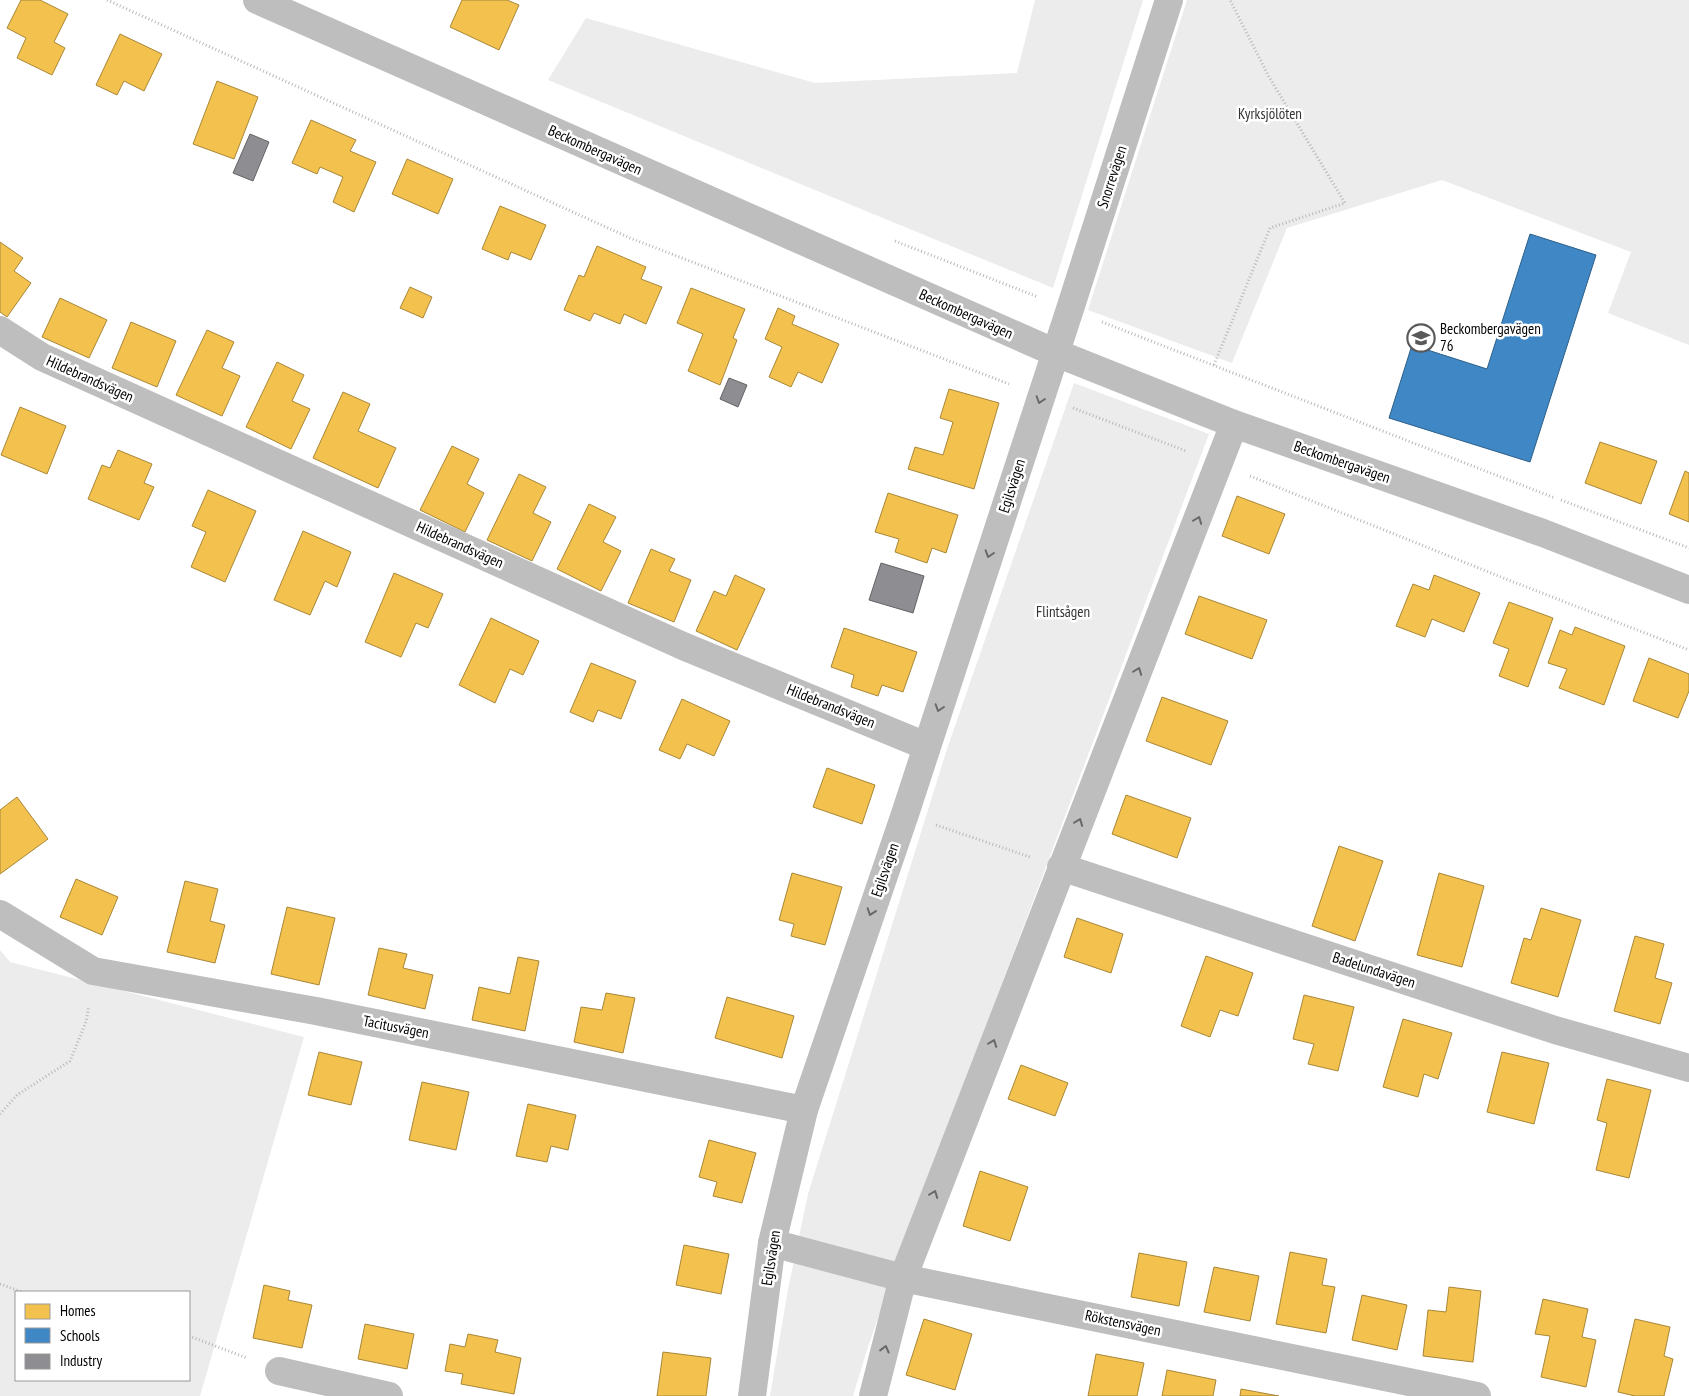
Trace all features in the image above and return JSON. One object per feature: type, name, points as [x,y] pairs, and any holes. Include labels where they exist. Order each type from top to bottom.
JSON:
[{"type":"street","name":"Beckombergavägen","points":[[257,0],[1056,354],[1234,424],[1543,533],[1689,590]]},
{"type":"street","name":"Snorrevägen","points":[[1056,354],[1169,0]]},
{"type":"street","name":"Hildebrandsvägen","points":[[0,330],[42,358],[683,646],[926,746]]},
{"type":"street","name":"Egilsvägen","points":[[752,1396],[772,1243],[804,1110],[905,814],[1056,354]]},
{"type":"street","points":[[873,1396],[902,1278],[1234,424]]},
{"type":"street","name":"Badelundavägen","points":[[1061,867],[1555,1030],[1689,1068]]},
{"type":"street","name":"Tacitusvägen","points":[[0,914],[93,971],[316,1011],[804,1110]]},
{"type":"street","name":"Rökstensvägen","points":[[772,1243],[902,1278],[1477,1396]]},
{"type":"street","points":[[280,1372],[389,1396]]},
{"type":"path","points":[[108,0],[630,238],[1220,463],[1689,650]]},
{"type":"path","points":[[1214,365],[1270,228],[1345,203],[1269,77],[1230,0]]},
{"type":"path","points":[[894,241],[1689,548]]},
{"type":"path","points":[[905,814],[1061,867]]},
{"type":"path","points":[[0,1114],[17,1095],[70,1061],[86,1022],[93,971]]},
{"type":"path","points":[[0,1284],[19,1291]]},
{"type":"path","points":[[190,1336],[280,1372]]},
{"type":"green space","points":[[1035,0],[1143,0],[1053,288],[548,80],[586,18],[815,83],[1017,73]]},
{"type":"green space","name":"Kyrksjölöten","points":[[1187,0],[1689,0],[1689,345],[1608,313],[1631,252],[1442,180],[1287,228],[1232,363],[1088,310]]},
{"type":"green space","name":"Flintsågen","points":[[1074,383],[1209,434],[899,1257],[853,1396],[770,1396],[788,1289],[808,1194],[947,749]]},
{"type":"green space","points":[[0,950],[10,962],[304,1037],[200,1396],[0,1396]]},
{"type":"building: Homes","points":[[21,0],[40,0],[68,14],[54,42],[65,48],[52,75],[17,58],[26,38],[7,28]]},
{"type":"building: Homes","points":[[462,0],[507,0],[519,5],[499,50],[450,27]]},
{"type":"building: Homes","points":[[120,34],[162,54],[144,91],[124,81],[117,95],[96,85]]},
{"type":"building: Homes","points":[[217,81],[258,97],[234,159],[193,144]]},
{"type":"building: Homes","points":[[311,120],[356,140],[350,151],[376,162],[354,212],[333,202],[343,177],[320,167],[317,174],[292,163]]},
{"type":"building: Homes","points":[[407,159],[453,179],[438,214],[392,194]]},
{"type":"building: Homes","points":[[500,206],[546,225],[531,260],[511,252],[508,260],[482,249]]},
{"type":"building: Homes","points":[[0,242],[23,258],[14,271],[31,283],[7,317],[0,312]]},
{"type":"building: Homes","points":[[597,246],[646,267],[641,279],[662,287],[646,324],[624,314],[620,324],[594,313],[590,321],[564,310],[579,275],[584,277]]},
{"type":"building: Homes","points":[[410,287],[432,297],[423,318],[400,308]]},
{"type":"building: Homes","points":[[691,288],[745,309],[733,338],[737,340],[720,385],[688,371],[703,334],[677,323]]},
{"type":"building: Homes","points":[[60,298],[107,320],[89,358],[42,337]]},
{"type":"building: Homes","points":[[778,308],[795,316],[792,324],[839,344],[822,383],[798,372],[791,387],[769,377],[782,347],[765,339]]},
{"type":"building: Homes","points":[[131,322],[176,341],[157,387],[112,368]]},
{"type":"building: Homes","points":[[207,330],[234,342],[222,368],[240,376],[222,416],[176,395]]},
{"type":"building: Homes","points":[[277,362],[304,375],[292,401],[310,409],[291,449],[246,427]]},
{"type":"building: Homes","points":[[949,389],[999,403],[974,489],[908,469],[915,447],[943,455],[953,422],[940,418]]},
{"type":"building: Homes","points":[[343,392],[370,404],[358,431],[396,448],[378,488],[313,458]]},
{"type":"building: Homes","points":[[20,407],[66,426],[47,474],[1,455]]},
{"type":"building: Homes","points":[[1600,442],[1657,461],[1641,504],[1585,483]]},
{"type":"building: Homes","points":[[452,446],[479,459],[467,484],[484,493],[465,532],[420,510]]},
{"type":"building: Homes","points":[[118,450],[152,464],[144,483],[154,487],[139,520],[88,499],[102,465],[110,468]]},
{"type":"building: Homes","points":[[1685,471],[1689,473],[1689,522],[1669,514]]},
{"type":"building: Homes","points":[[519,474],[546,487],[533,513],[551,522],[532,561],[487,540]]},
{"type":"building: Homes","points":[[208,490],[256,511],[225,582],[191,567],[206,532],[192,526]]},
{"type":"building: Homes","points":[[888,493],[958,515],[946,553],[932,548],[927,563],[895,552],[899,539],[875,532]]},
{"type":"building: Homes","points":[[1237,496],[1285,514],[1269,554],[1222,536]]},
{"type":"building: Homes","points":[[589,504],[616,517],[603,542],[621,551],[601,591],[557,569]]},
{"type":"building: Homes","points":[[303,531],[351,552],[337,587],[325,581],[310,615],[274,600]]},
{"type":"building: Homes","points":[[651,549],[675,559],[669,571],[691,580],[674,622],[628,603]]},
{"type":"building: Homes","points":[[394,573],[443,594],[428,628],[416,623],[401,657],[365,642]]},
{"type":"building: Homes","points":[[735,575],[765,589],[737,650],[696,631],[714,591],[726,596]]},
{"type":"building: Homes","points":[[1434,575],[1480,593],[1464,632],[1432,619],[1425,637],[1396,626],[1413,584],[1429,590]]},
{"type":"building: Homes","points":[[1199,596],[1267,620],[1252,659],[1185,634]]},
{"type":"building: Homes","points":[[1509,602],[1553,618],[1528,687],[1499,676],[1509,649],[1493,643]]},
{"type":"building: Homes","points":[[491,618],[539,641],[523,675],[510,669],[495,703],[459,685]]},
{"type":"building: Homes","points":[[1575,627],[1625,646],[1604,705],[1559,688],[1567,669],[1548,663],[1560,630],[1572,635]]},
{"type":"building: Homes","points":[[844,628],[917,652],[903,692],[882,685],[878,696],[851,687],[854,675],[831,667]]},
{"type":"building: Homes","points":[[1649,658],[1689,674],[1689,691],[1678,718],[1633,701]]},
{"type":"building: Homes","points":[[591,663],[636,681],[621,719],[598,710],[593,722],[570,712]]},
{"type":"building: Homes","points":[[1162,697],[1228,721],[1211,765],[1146,741]]},
{"type":"building: Homes","points":[[682,699],[730,721],[714,756],[687,744],[680,759],[659,750]]},
{"type":"building: Homes","points":[[827,768],[875,785],[862,824],[813,807]]},
{"type":"building: Homes","points":[[1126,795],[1191,818],[1177,858],[1112,834]]},
{"type":"building: Homes","points":[[17,797],[48,839],[0,874],[0,810]]},
{"type":"building: Homes","points":[[1339,846],[1383,861],[1355,941],[1312,926]]},
{"type":"building: Homes","points":[[792,873],[842,887],[825,945],[791,936],[794,924],[779,920]]},
{"type":"building: Homes","points":[[1439,873],[1484,886],[1462,967],[1417,955]]},
{"type":"building: Homes","points":[[76,879],[118,897],[102,935],[60,917]]},
{"type":"building: Homes","points":[[185,881],[218,889],[210,921],[225,925],[215,963],[167,952]]},
{"type":"building: Homes","points":[[287,907],[335,918],[319,985],[271,974]]},
{"type":"building: Homes","points":[[1541,908],[1581,920],[1558,997],[1511,983],[1524,938],[1531,940]]},
{"type":"building: Homes","points":[[1077,918],[1123,934],[1111,973],[1064,957]]},
{"type":"building: Homes","points":[[1635,936],[1664,944],[1655,978],[1672,983],[1660,1024],[1614,1011]]},
{"type":"building: Homes","points":[[379,948],[407,954],[403,968],[433,975],[425,1009],[368,995]]},
{"type":"building: Homes","points":[[1206,956],[1253,973],[1238,1016],[1220,1010],[1210,1037],[1181,1026]]},
{"type":"building: Homes","points":[[518,957],[539,961],[525,1031],[472,1020],[479,987],[510,994]]},
{"type":"building: Homes","points":[[606,993],[635,998],[623,1053],[574,1042],[581,1007],[602,1010]]},
{"type":"building: Homes","points":[[1304,995],[1354,1007],[1338,1071],[1308,1064],[1314,1044],[1293,1039]]},
{"type":"building: Homes","points":[[727,997],[794,1016],[782,1058],[715,1038]]},
{"type":"building: Homes","points":[[1403,1019],[1452,1033],[1438,1079],[1424,1074],[1418,1097],[1383,1087]]},
{"type":"building: Homes","points":[[319,1052],[362,1062],[351,1105],[308,1095]]},
{"type":"building: Homes","points":[[1502,1052],[1549,1063],[1534,1124],[1487,1112]]},
{"type":"building: Homes","points":[[1021,1065],[1068,1083],[1055,1116],[1008,1099]]},
{"type":"building: Homes","points":[[1607,1079],[1651,1090],[1629,1178],[1596,1170],[1607,1123],[1597,1120]]},
{"type":"building: Homes","points":[[422,1082],[469,1092],[456,1150],[409,1140]]},
{"type":"building: Homes","points":[[528,1104],[576,1115],[568,1150],[551,1146],[547,1162],[516,1156]]},
{"type":"building: Homes","points":[[709,1140],[756,1153],[742,1203],[713,1196],[717,1182],[699,1177]]},
{"type":"building: Homes","points":[[980,1171],[1028,1187],[1010,1241],[963,1226]]},
{"type":"building: Homes","points":[[684,1245],[729,1254],[721,1294],[676,1285]]},
{"type":"building: Homes","points":[[1290,1252],[1327,1259],[1322,1285],[1335,1287],[1326,1333],[1276,1324]]},
{"type":"building: Homes","points":[[1139,1253],[1187,1262],[1179,1306],[1131,1297]]},
{"type":"building: Homes","points":[[1214,1267],[1259,1276],[1250,1321],[1204,1312]]},
{"type":"building: Homes","points":[[264,1285],[290,1291],[288,1300],[312,1305],[302,1348],[253,1338]]},
{"type":"building: Homes","points":[[1449,1287],[1481,1291],[1473,1362],[1423,1356],[1428,1310],[1446,1312]]},
{"type":"building: Homes","points":[[1362,1295],[1407,1305],[1397,1350],[1352,1340]]},
{"type":"building: Homes","points":[[1543,1299],[1588,1309],[1582,1337],[1596,1340],[1586,1387],[1541,1377],[1550,1336],[1535,1334]]},
{"type":"building: Homes","points":[[924,1319],[972,1334],[955,1390],[906,1375]]},
{"type":"building: Homes","points":[[1635,1319],[1670,1327],[1664,1356],[1673,1359],[1664,1396],[1635,1396],[1618,1392]]},
{"type":"building: Homes","points":[[365,1324],[414,1334],[407,1369],[358,1359]]},
{"type":"building: Homes","points":[[468,1334],[498,1340],[495,1352],[521,1358],[514,1394],[461,1384],[463,1374],[445,1371],[450,1344],[465,1347]]},
{"type":"building: Homes","points":[[663,1352],[711,1358],[706,1396],[657,1396]]},
{"type":"building: Homes","points":[[1096,1354],[1144,1363],[1137,1396],[1088,1396]]},
{"type":"building: Homes","points":[[1167,1370],[1216,1380],[1213,1396],[1162,1396]]},
{"type":"building: Homes","points":[[1241,1389],[1279,1396],[1240,1396]]},
{"type":"building: Schools","points":[[1530,234],[1596,255],[1530,462],[1389,418],[1412,345],[1487,369]]},
{"type":"building: Industry","points":[[250,134],[269,142],[253,181],[233,173]]},
{"type":"building: Industry","points":[[729,378],[747,385],[738,407],[720,399]]},
{"type":"building: Industry","points":[[881,563],[924,576],[913,613],[869,600]]},
{"type":"place","name":"Beckombergavägen 76","points":[[1421,338]]}]
